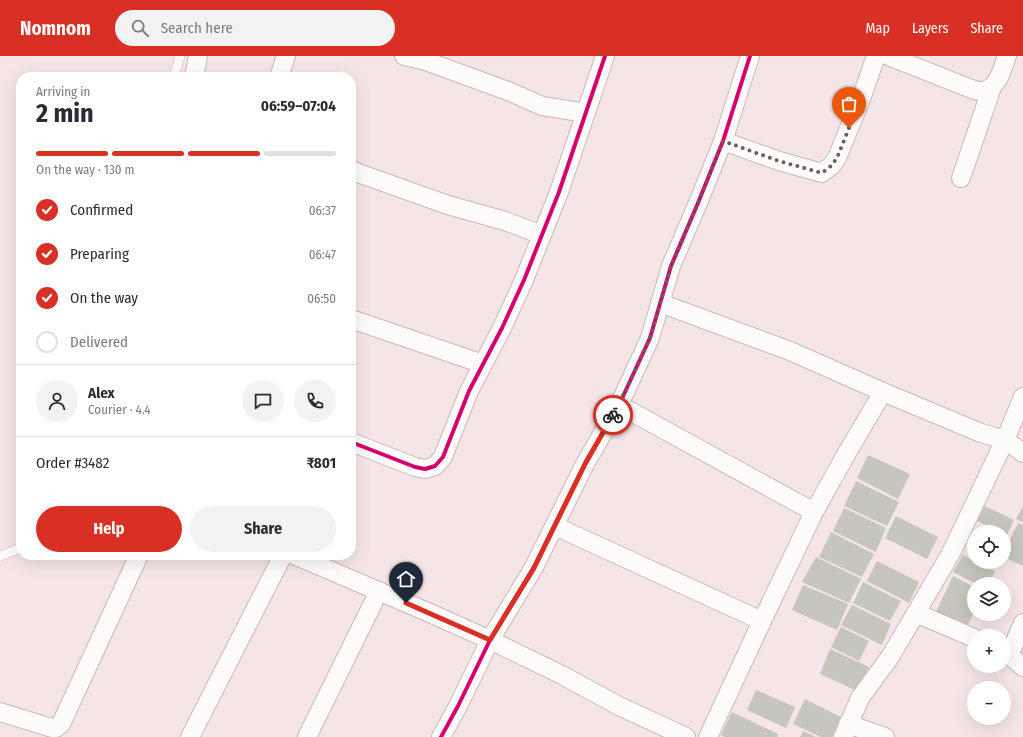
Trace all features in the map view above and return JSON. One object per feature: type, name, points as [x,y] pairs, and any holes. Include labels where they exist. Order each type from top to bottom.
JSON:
[{"type":"street","points":[[195,72],[198,56]]},
{"type":"street","points":[[281,72],[286,56]]},
{"type":"street","points":[[404,56],[426,61],[508,90],[542,106],[586,113]]},
{"type":"street","points":[[356,444],[415,467],[425,469],[434,466],[442,457],[469,391],[502,328],[521,287],[559,192],[605,56]]},
{"type":"street","points":[[441,737],[490,640],[534,568],[585,464],[619,405],[650,338],[671,266],[723,141],[750,56]]},
{"type":"street","points":[[723,141],[779,161],[822,173],[831,166],[837,158],[861,99],[876,56]]},
{"type":"street","points":[[888,56],[974,90],[984,91],[992,87]]},
{"type":"street","points":[[962,178],[992,87],[1000,76],[1007,56]]},
{"type":"street","points":[[356,172],[448,205],[506,222],[542,235]]},
{"type":"street","points":[[660,303],[790,352],[982,434],[1005,440],[1023,453]]},
{"type":"street","points":[[356,321],[483,364]]},
{"type":"street","points":[[708,737],[814,512],[883,392]]},
{"type":"street","points":[[884,737],[846,730],[860,698],[890,657],[951,553],[1005,440],[1023,397]]},
{"type":"street","points":[[619,405],[814,512]]},
{"type":"street","points":[[555,526],[762,621]]},
{"type":"street","points":[[0,712],[52,728],[56,728],[61,724],[137,560]]},
{"type":"street","points":[[190,737],[280,560]]},
{"type":"street","points":[[306,560],[490,640],[560,674],[619,706],[686,737]]},
{"type":"street","points":[[307,737],[379,591]]},
{"type":"street","points":[[916,613],[967,635]]},
{"type":"street","points":[[1011,644],[1023,623]]},
{"type":"street","points":[[1011,657],[1023,667]]},
{"type":"lane","points":[[175,72],[180,56]]},
{"type":"lane","points":[[0,556],[16,550]]},
{"type":"building","points":[[868,455],[910,474],[898,499],[857,478]]},
{"type":"building","points":[[856,481],[899,502],[887,526],[844,506]]},
{"type":"building","points":[[981,504],[1014,520],[1011,526],[1011,525],[986,525],[973,519]]},
{"type":"building","points":[[1023,506],[1023,522],[1016,519]]},
{"type":"building","points":[[844,508],[886,528],[876,552],[833,531]]},
{"type":"building","points":[[896,516],[938,537],[927,559],[885,538]]},
{"type":"building","points":[[1018,523],[1023,525],[1023,566],[1011,560],[1011,538]]},
{"type":"building","points":[[831,532],[874,554],[862,577],[819,557]]},
{"type":"building","points":[[963,555],[967,557],[967,569],[991,569],[995,571],[992,577],[967,577],[967,579],[953,572]]},
{"type":"building","points":[[816,557],[861,579],[849,603],[802,582]]},
{"type":"building","points":[[877,561],[919,582],[909,603],[867,581]]},
{"type":"building","points":[[953,576],[967,583],[967,621],[970,621],[966,629],[934,616]]},
{"type":"building","points":[[863,582],[901,601],[890,621],[853,603]]},
{"type":"building","points":[[803,585],[848,604],[837,630],[792,610]]},
{"type":"building","points":[[852,605],[891,624],[882,645],[841,625]]},
{"type":"building","points":[[841,627],[869,641],[859,661],[831,647]]},
{"type":"building","points":[[830,649],[869,667],[857,691],[820,674]]},
{"type":"building","points":[[756,690],[795,707],[786,728],[747,710]]},
{"type":"building","points":[[805,699],[841,717],[832,737],[821,737],[793,724]]},
{"type":"building","points":[[732,712],[778,734],[777,737],[725,737],[721,735]]},
{"type":"building","points":[[803,731],[816,737],[800,737]]},
{"type":"cycle path","points":[[356,444],[415,467],[425,469],[435,466],[443,457],[469,391],[502,328],[524,280],[559,192],[605,56]]},
{"type":"cycle path","points":[[441,737],[490,640],[534,567],[585,464],[619,405],[650,338],[671,266],[723,141],[750,56]]},
{"type":"way so far","points":[[613,415],[650,338],[671,266],[723,141],[779,161],[822,173],[831,166],[837,158],[849,128]]},
{"type":"route","points":[[406,603],[490,640],[534,568],[585,464],[613,415]]}]
